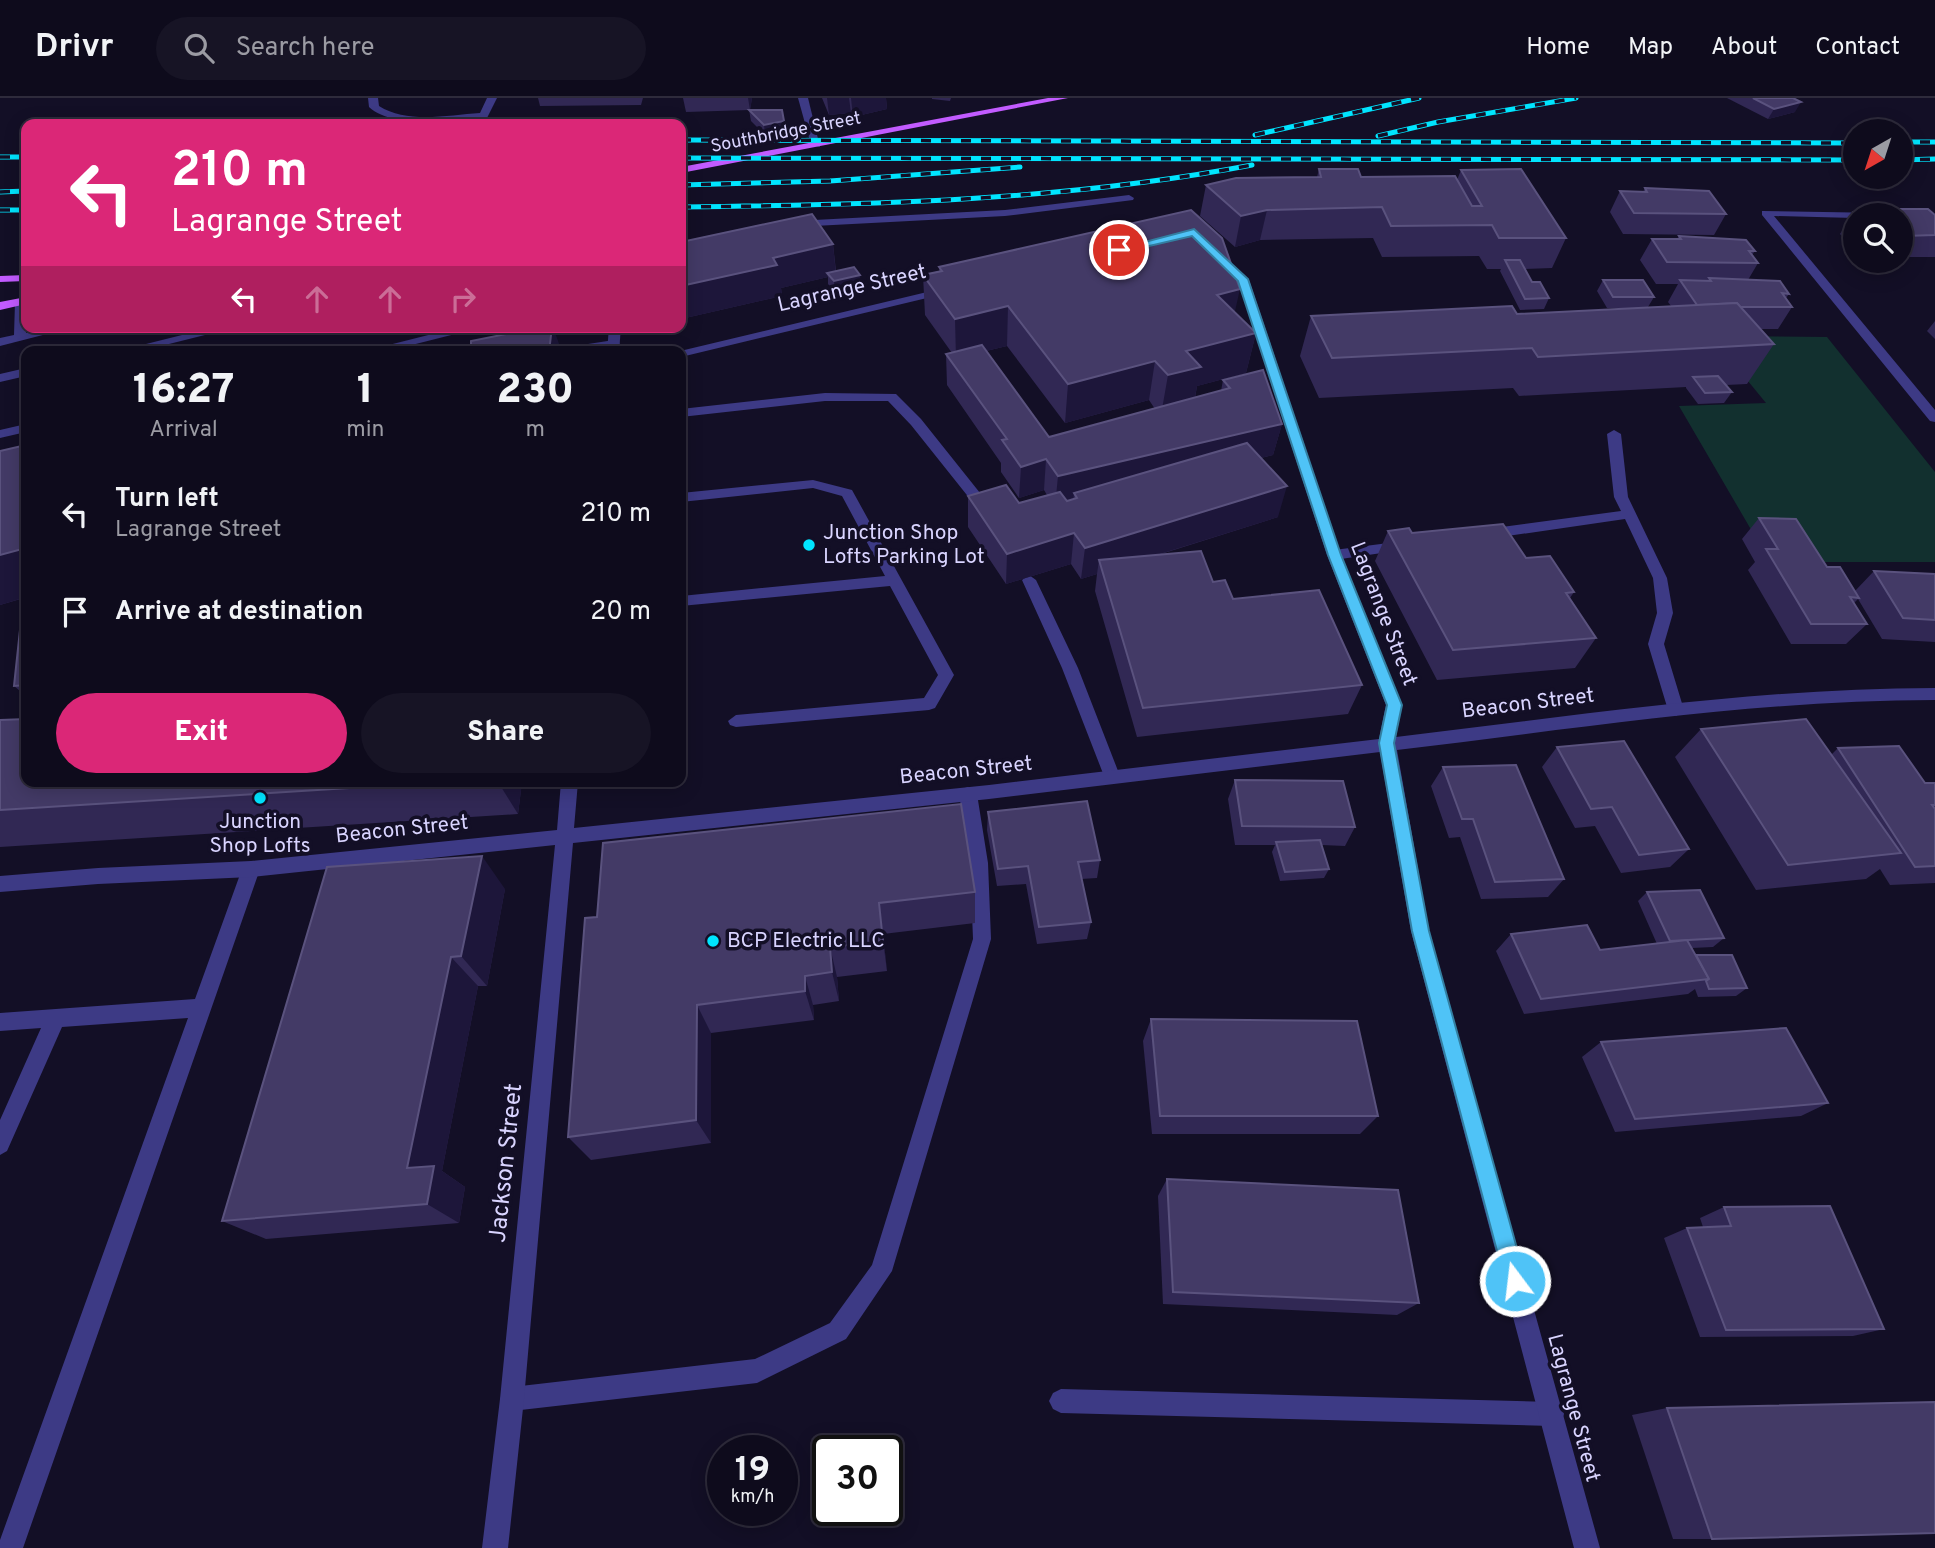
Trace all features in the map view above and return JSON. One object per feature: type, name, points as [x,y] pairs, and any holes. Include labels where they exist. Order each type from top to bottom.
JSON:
[{"type":"main road","points":[[999,110],[1002,98]]},
{"type":"main road","name":"Southbridge Street","points":[[686,169],[1063,98]]},
{"type":"main road","points":[[0,279],[21,278]]},
{"type":"main road","points":[[0,306],[21,302]]},
{"type":"street","points":[[373,98],[374,107],[379,113],[407,118],[484,116],[492,98]]},
{"type":"street","points":[[803,98],[816,145]]},
{"type":"street","points":[[777,226],[1018,212],[1129,198]]},
{"type":"street","points":[[1843,215],[1766,214],[1935,418]]},
{"type":"street","name":"Lagrange Street","points":[[1203,240],[1242,279],[1334,555],[1394,705],[1387,743],[1420,931],[1587,1548]]},
{"type":"street","name":"Lagrange Street","points":[[686,352],[958,287]]},
{"type":"street","points":[[20,337],[21,328]]},
{"type":"street","points":[[0,342],[39,333]]},
{"type":"street","points":[[147,346],[204,333]]},
{"type":"street","points":[[394,346],[451,333]]},
{"type":"street","points":[[0,378],[21,373]]},
{"type":"street","points":[[686,412],[825,397],[891,397],[916,422],[991,516]]},
{"type":"street","points":[[0,434],[21,429]]},
{"type":"street","points":[[1614,434],[1621,497],[1660,578],[1665,613],[1656,644],[1675,710]]},
{"type":"street","points":[[686,497],[813,484],[847,493],[946,675],[929,704],[736,721]]},
{"type":"street","points":[[1473,536],[1630,514]]},
{"type":"street","points":[[1334,555],[1420,543]]},
{"type":"street","points":[[686,601],[895,580]]},
{"type":"street","points":[[1029,580],[1070,668],[1112,776]]},
{"type":"street","name":"Beacon Street","points":[[0,884],[98,876],[251,869],[968,794],[1675,710],[1869,694],[1935,694]]},
{"type":"street","name":"Jackson Street","points":[[495,1548],[512,1399],[569,787]]},
{"type":"street","points":[[512,1399],[757,1371],[838,1331],[881,1271],[982,939],[979,863],[968,794]]},
{"type":"street","points":[[10,1548],[251,869]]},
{"type":"street","points":[[0,1022],[202,1008]]},
{"type":"street","points":[[0,1144],[56,1018]]},
{"type":"street","points":[[1061,1401],[1552,1415]]},
{"type":"green space","points":[[1711,336],[1827,337],[1935,472],[1935,562],[1814,562],[1794,533],[1753,533],[1679,406],[1766,403]]},
{"type":"building","points":[[1753,98],[1793,98],[1801,102],[1774,109]]},
{"type":"building","points":[[749,110],[782,110],[784,121],[764,125]]},
{"type":"building","points":[[1319,169],[1358,169],[1361,177],[1455,176],[1472,206],[1482,206],[1461,170],[1521,169],[1566,238],[1499,238],[1492,225],[1391,226],[1382,207],[1267,210],[1241,216],[1206,185],[1236,178],[1321,177]]},
{"type":"building","points":[[1645,188],[1709,191],[1726,214],[1634,213],[1620,191],[1647,192]]},
{"type":"building","points":[[1913,209],[1928,209],[1935,215],[1935,235],[1913,236]]},
{"type":"building","points":[[1191,210],[1222,238],[1240,289],[1217,295],[1256,333],[1186,351],[1201,367],[1168,375],[1155,361],[1068,384],[1008,306],[955,319],[923,275],[942,271],[939,267]]},
{"type":"building","points":[[812,214],[833,244],[773,258],[777,265],[686,285],[686,241]]},
{"type":"building","points":[[1679,236],[1746,240],[1755,251],[1749,251],[1758,263],[1667,262],[1652,239],[1681,239]]},
{"type":"building","points":[[1505,260],[1520,260],[1532,282],[1540,282],[1549,298],[1525,299]]},
{"type":"building","points":[[854,267],[860,275],[834,281],[827,273]]},
{"type":"building","points":[[1709,278],[1780,281],[1789,294],[1782,293],[1792,307],[1740,307],[1737,303],[1697,305],[1680,280],[1711,281]]},
{"type":"building","points":[[1603,280],[1643,280],[1654,297],[1613,297]]},
{"type":"building","points":[[1737,303],[1774,344],[1538,357],[1532,348],[1332,358],[1311,316],[1512,306],[1517,314]]},
{"type":"building","points":[[511,333],[551,333],[550,346],[471,346],[471,341]]},
{"type":"building","points":[[982,345],[1049,437],[1230,388],[1223,380],[1263,370],[1282,424],[1058,476],[1046,459],[1021,467],[1002,440],[1007,439],[946,354]]},
{"type":"building","points":[[1718,376],[1732,392],[1705,393],[1693,377]]},
{"type":"building","points":[[1247,443],[1287,486],[1085,548],[1074,533],[1007,554],[968,496],[1006,485],[1019,503],[1060,492],[1067,501],[1077,498],[1074,493]]},
{"type":"building","points":[[21,446],[21,549],[0,555],[0,451]]},
{"type":"building","points":[[1759,518],[1796,519],[1827,567],[1840,567],[1859,598],[1850,597],[1867,624],[1811,624],[1766,549],[1778,549]]},
{"type":"building","points":[[1503,524],[1526,558],[1550,556],[1574,592],[1566,593],[1596,638],[1453,650],[1388,531],[1409,528],[1412,533]]},
{"type":"building","points":[[1201,551],[1213,582],[1225,580],[1233,599],[1319,590],[1362,685],[1143,708],[1099,560]]},
{"type":"building","points":[[1874,571],[1935,574],[1935,620],[1903,618]]},
{"type":"building","points":[[21,621],[21,685],[14,686]]},
{"type":"building","points":[[21,719],[21,787],[366,787],[0,810],[0,720]]},
{"type":"building","points":[[1806,719],[1901,853],[1788,865],[1701,729]]},
{"type":"building","points":[[1624,741],[1689,849],[1639,855],[1612,807],[1591,809],[1557,747]]},
{"type":"building","points":[[1899,746],[1925,783],[1935,783],[1935,805],[1932,805],[1935,809],[1935,866],[1915,867],[1838,748]]},
{"type":"building","points":[[1516,765],[1564,879],[1495,882],[1473,819],[1462,819],[1443,767]]},
{"type":"building","points":[[1235,780],[1343,781],[1355,827],[1242,826]]},
{"type":"building","points":[[1087,801],[1100,860],[1078,862],[1091,922],[1039,927],[1028,866],[998,869],[988,812]]},
{"type":"building","points":[[961,804],[975,892],[879,903],[883,941],[830,947],[832,972],[805,976],[805,991],[697,1005],[696,1120],[568,1137],[585,918],[597,917],[603,843]]},
{"type":"building","points":[[1320,840],[1329,869],[1285,872],[1276,842]]},
{"type":"building","points":[[482,856],[461,956],[451,957],[407,1168],[434,1166],[427,1204],[222,1221],[327,867]]},
{"type":"building","points":[[1700,890],[1724,938],[1670,941],[1647,892]]},
{"type":"building","points":[[1587,925],[1600,950],[1687,940],[1709,979],[1541,999],[1511,934]]},
{"type":"building","points":[[1696,955],[1732,955],[1747,988],[1709,989],[1706,981],[1709,979]]},
{"type":"building","points":[[1151,1019],[1357,1021],[1378,1116],[1160,1116]]},
{"type":"building","points":[[1786,1028],[1828,1103],[1635,1119],[1601,1042]]},
{"type":"building","points":[[1167,1179],[1398,1190],[1419,1303],[1173,1292]]},
{"type":"building","points":[[1830,1206],[1884,1329],[1726,1330],[1687,1228],[1731,1226],[1724,1207]]},
{"type":"building","points":[[1935,1402],[1935,1533],[1712,1539],[1667,1408]]},
{"type":"railway","points":[[1255,135],[1419,98]]},
{"type":"railway","points":[[1378,136],[1438,122],[1576,98]]},
{"type":"railway","points":[[686,140],[1843,143]]},
{"type":"railway","points":[[1913,142],[1935,142]]},
{"type":"railway","points":[[0,157],[21,157]]},
{"type":"railway","points":[[686,158],[1843,160]]},
{"type":"railway","points":[[1913,160],[1935,159]]},
{"type":"railway","points":[[686,207],[825,205],[1039,194],[1181,177],[1252,165]]},
{"type":"railway","points":[[686,185],[830,181],[1020,167]]},
{"type":"railway","points":[[0,192],[21,191]]},
{"type":"railway","points":[[0,210],[21,210]]},
{"type":"place","name":"Junction Shop Lofts Parking Lot","points":[[809,545]]},
{"type":"place","name":"Junction Shop Lofts","points":[[260,798]]},
{"type":"place","name":"BCP Electric LLC","points":[[713,941]]},
{"type":"route","points":[[1119,250],[1194,232],[1237,271],[1242,279],[1334,555],[1394,705],[1387,743],[1420,931],[1515,1281]]}]
